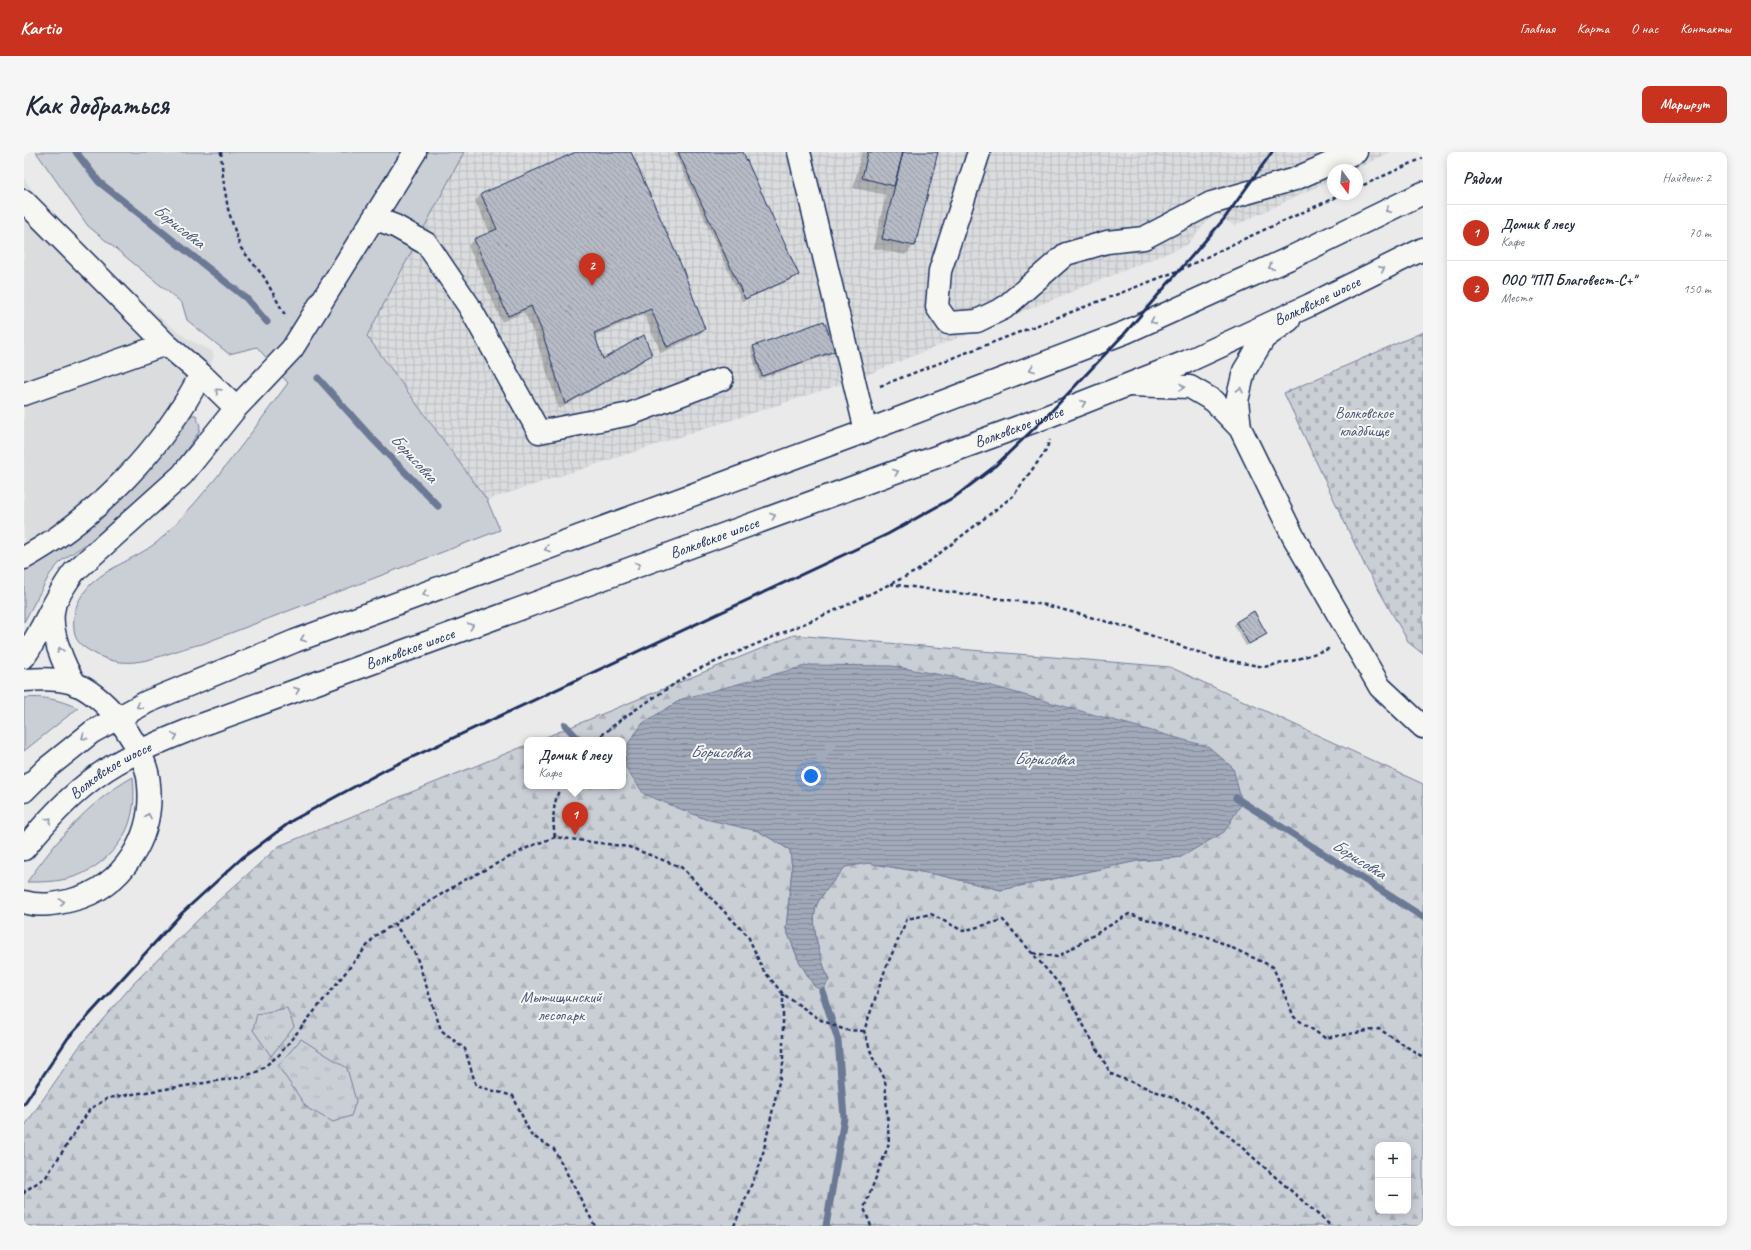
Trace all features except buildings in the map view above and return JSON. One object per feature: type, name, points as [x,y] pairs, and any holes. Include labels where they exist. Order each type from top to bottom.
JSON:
[{"type":"main road","points":[[24,657],[74,572],[182,475],[236,408],[292,349],[415,152]]},
{"type":"main road","points":[[799,152],[866,431]]},
{"type":"main road","points":[[979,152],[940,271],[937,307],[948,323],[977,321],[1004,308],[1066,254],[1107,242],[1144,238],[1211,202],[1295,179],[1356,152]]},
{"type":"main road","points":[[24,791],[70,748],[92,732],[147,702],[295,641],[866,431],[1166,316],[1288,259],[1423,193]]},
{"type":"main road","points":[[24,201],[166,344],[236,408]]},
{"type":"main road","points":[[374,218],[395,226],[427,244],[469,306],[539,432],[630,414],[722,379]]},
{"type":"main road","name":"Волковское шоссе","points":[[24,849],[72,796],[94,778],[118,762],[139,752],[246,708],[1129,385],[1186,362],[1310,305],[1423,249]]},
{"type":"main road","points":[[1240,428],[1238,401],[1244,371],[1264,338],[1310,305]]},
{"type":"main road","points":[[24,394],[166,344]]},
{"type":"main road","points":[[24,558],[70,527],[114,490],[150,452],[171,425],[187,401],[200,374]]},
{"type":"main road","points":[[1129,385],[1190,387],[1214,401],[1240,428],[1293,536],[1380,687],[1423,726]]},
{"type":"main road","points":[[56,601],[52,620],[55,634],[64,665],[76,685]]},
{"type":"main road","points":[[24,680],[52,680],[76,685],[104,703],[117,718],[139,752],[149,785],[149,808],[146,828],[138,847],[118,875],[102,887],[81,898],[43,905],[24,902]]},
{"type":"path","points":[[221,152],[228,209],[240,247],[264,277],[298,338]]},
{"type":"path","points":[[1363,185],[1423,158]]},
{"type":"path","points":[[857,394],[1180,270],[1330,200]]},
{"type":"path","points":[[599,737],[623,718],[694,671],[786,630],[846,606],[917,571],[1013,496],[1045,452],[1061,411]]},
{"type":"path","points":[[889,584],[1046,605],[1130,628],[1215,658],[1264,667],[1292,661],[1326,650],[1350,635]]},
{"type":"path","points":[[555,837],[553,825],[554,802],[560,789]]},
{"type":"path","points":[[24,1191],[46,1177],[90,1109],[108,1098],[242,1077],[260,1071],[279,1055],[375,936],[461,882],[531,846],[555,837],[629,847],[681,867],[748,936],[763,970],[783,994],[821,1020],[845,1030],[864,1031]]},
{"type":"path","points":[[871,1226],[864,1208],[889,1144],[886,1079],[873,1058],[864,1031],[885,970],[907,919],[931,914],[963,931],[1002,920],[1062,987],[1111,1074],[1196,1107],[1331,1226]]},
{"type":"path","points":[[1032,953],[1057,957],[1129,914],[1211,938],[1273,967],[1294,1016],[1325,1038],[1379,1029],[1423,1057]]},
{"type":"path","points":[[394,924],[416,954],[441,1030],[465,1049],[476,1086],[513,1096],[531,1135],[554,1149],[595,1226]]},
{"type":"path","points":[[734,1226],[761,1162],[783,1064],[783,994]]},
{"type":"shaded area","points":[[464,152],[1391,152],[1363,165],[1363,164],[1327,164],[1327,182],[1234,226],[1215,212],[1187,245],[854,380],[487,500],[367,336]]},
{"type":"shaded area","points":[[24,178],[40,202],[59,224],[163,320],[189,340],[212,351],[214,356],[193,410],[24,567]]},
{"type":"green space","points":[[36,152],[464,152],[367,336],[487,500],[500,530],[202,644],[147,660],[120,662],[107,659],[83,646],[76,638],[74,617],[79,600],[86,589],[99,577],[147,549],[164,536],[214,481],[288,383],[257,347],[229,354],[187,320],[182,303],[88,226]]},
{"type":"green space","name":"Волковское кладбище","points":[[1423,332],[1423,654],[1409,643],[1365,566],[1284,393]]},
{"type":"green space","points":[[192,415],[196,415],[200,426],[199,432],[157,490],[105,531],[61,561],[50,574],[24,622],[24,568]]},
{"type":"green space","name":"Мытищинский лесопарк","points":[[794,635],[1170,667],[1423,784],[1423,1226],[24,1226],[24,1127],[79,1047],[134,983],[208,910],[279,846],[524,746],[524,789],[626,789],[626,737],[546,737]],"holes":[[[758,831],[1181,857],[1137,861],[1001,890],[939,875],[868,863],[845,867],[817,904],[814,922],[815,932],[829,980],[814,986],[799,961],[786,929],[792,869],[790,850]]]},
{"type":"green space","points":[[24,698],[52,699],[78,708],[24,751]]},
{"type":"green space","points":[[133,777],[134,802],[128,827],[123,837],[109,855],[90,869],[70,878],[44,882],[27,882],[62,837],[87,811],[101,798]]},
{"type":"green space","points":[[287,1008],[294,1027],[271,1056],[253,1030],[257,1014]]},
{"type":"green space","points":[[301,1039],[347,1068],[356,1101],[351,1116],[333,1122],[307,1108],[278,1066]]},
{"type":"water","points":[[809,665],[892,666],[974,681],[1209,747],[1233,768],[1242,803],[1224,832],[1181,857],[1137,861],[1001,890],[939,875],[868,863],[845,867],[819,900],[815,912],[814,922],[817,942],[829,980],[822,991],[814,986],[799,961],[786,929],[792,869],[790,850],[758,831],[705,819],[644,794],[626,768],[626,756],[629,742],[643,723],[682,699]]},
{"type":"waterway","name":"Борисовка","points":[[76,152],[99,182],[246,298],[267,322]]},
{"type":"waterway","name":"Борисовка","points":[[318,378],[370,436],[438,506]]},
{"type":"waterway","name":"Борисовка","points":[[565,725],[576,737]]},
{"type":"waterway","name":"Борисовка","points":[[1236,798],[1423,917]]},
{"type":"waterway","points":[[822,991],[838,1040],[844,1118],[826,1226]]},
{"type":"railway","points":[[24,1104],[68,1038],[182,913],[242,858],[293,820],[387,769],[888,534],[956,496],[994,467],[1046,417],[1126,332],[1224,219],[1272,152]]},
{"type":"place","name":"ООО \"ПП Благовест-С+\"","points":[[592,286]]},
{"type":"place","name":"Домик в лесу","points":[[575,835]]}]
